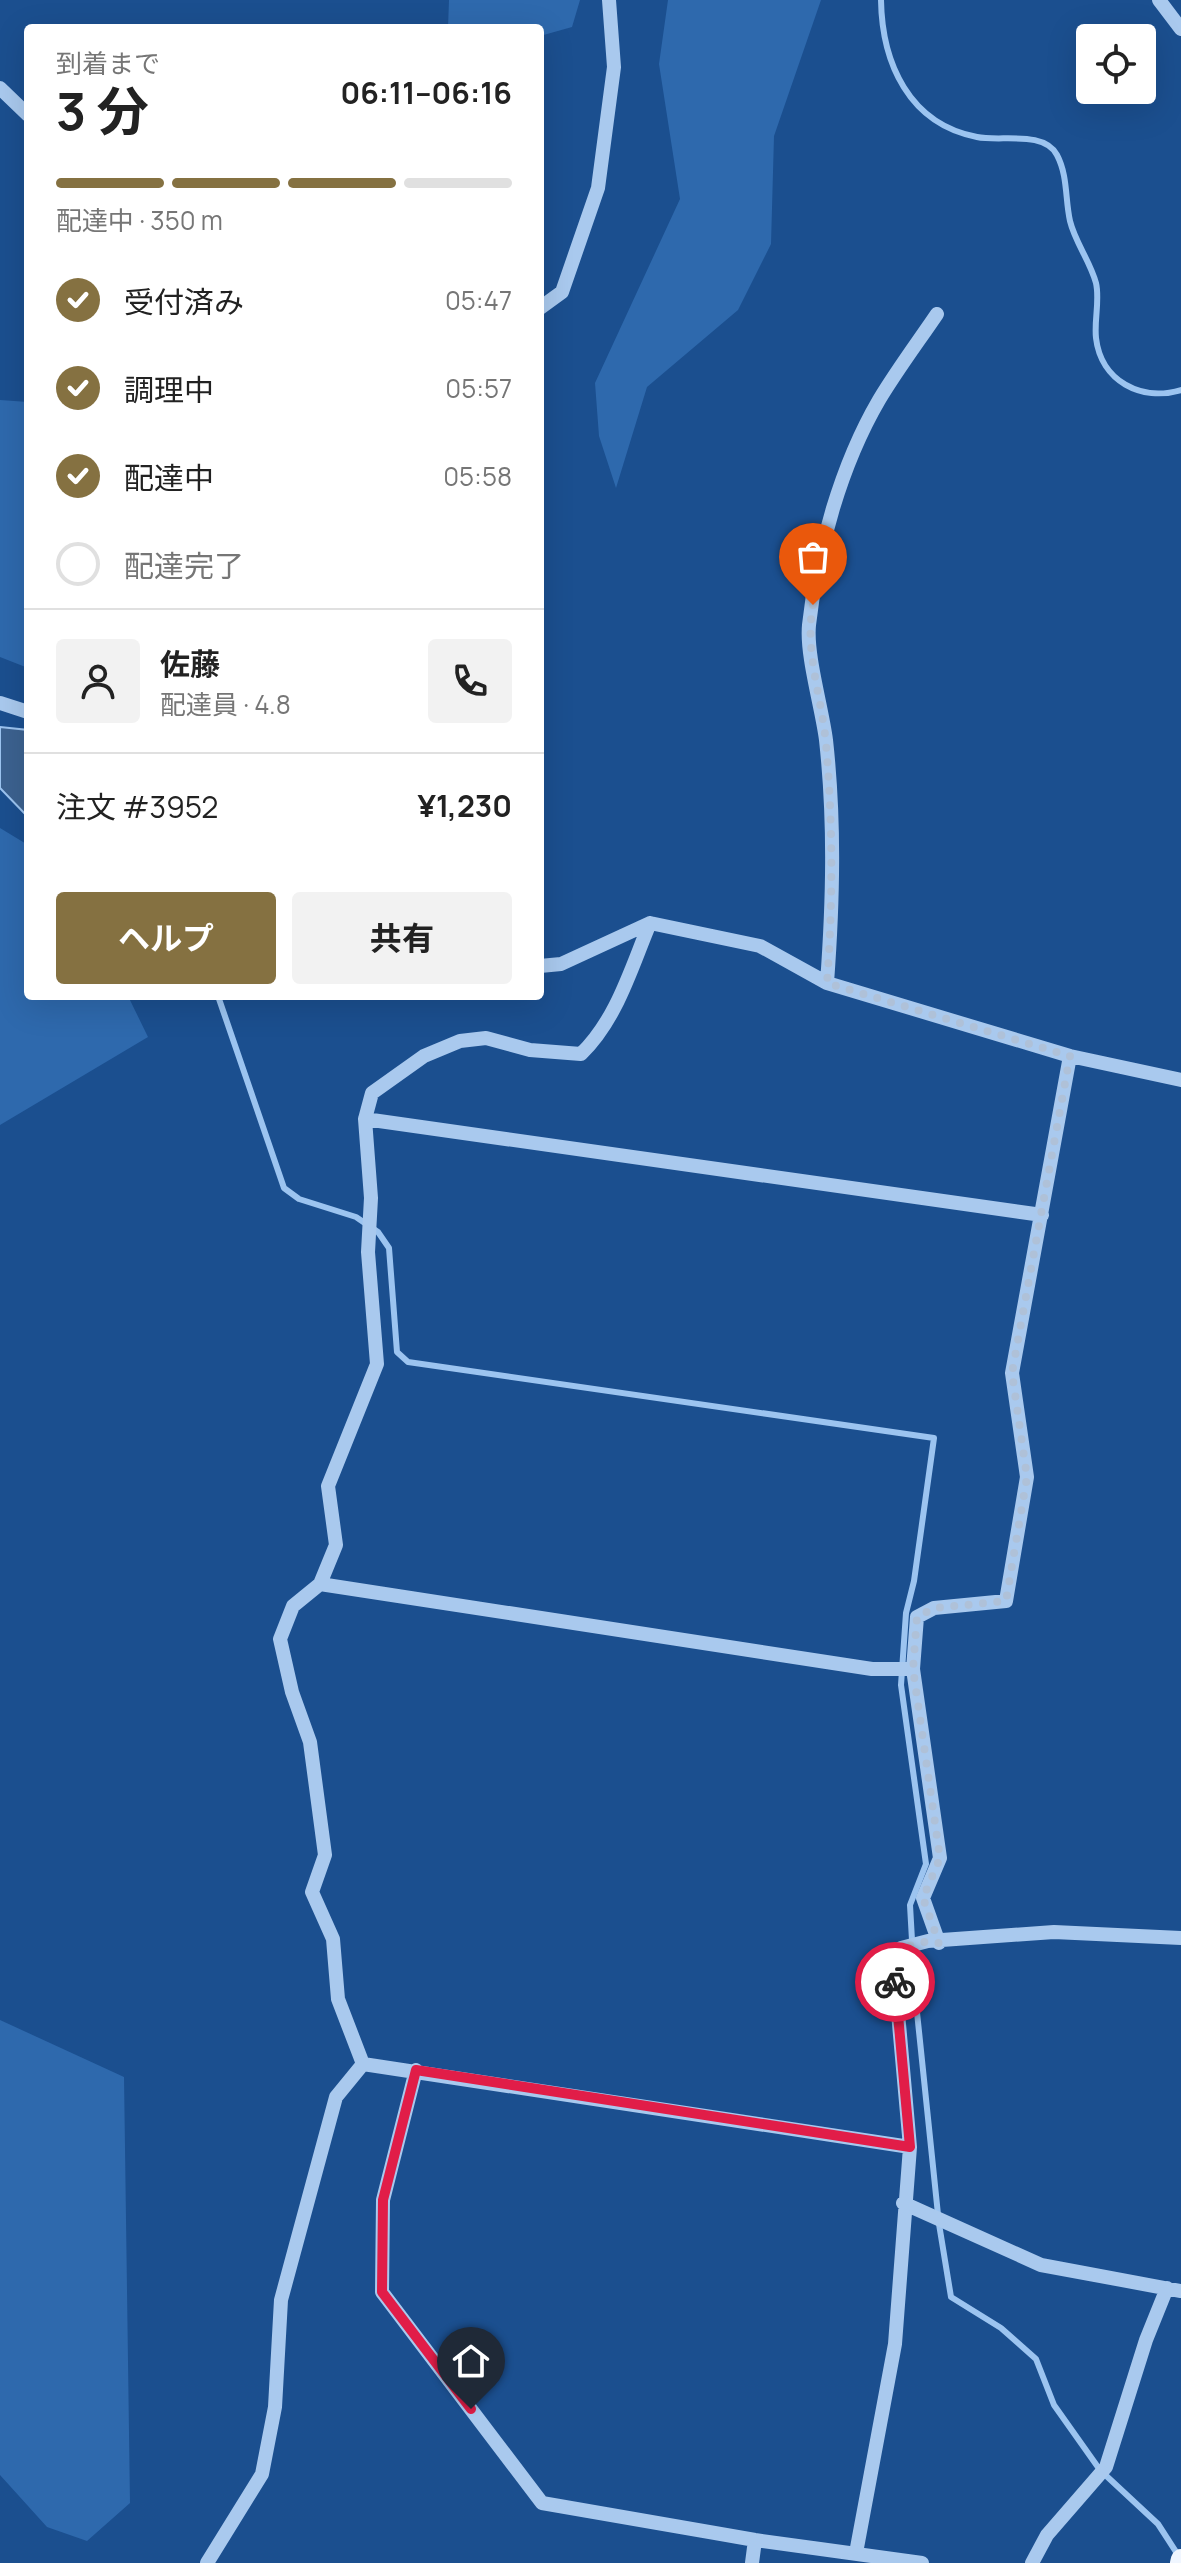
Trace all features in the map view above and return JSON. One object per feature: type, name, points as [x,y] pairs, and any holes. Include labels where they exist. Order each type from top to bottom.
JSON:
[{"type":"street","points":[[544,305],[562,292],[598,188],[614,67],[609,0]]},
{"type":"street","points":[[1159,0],[1181,29]]},
{"type":"street","points":[[0,88],[24,111]]},
{"type":"street","points":[[827,983],[834,888],[833,824],[826,739],[808,629],[821,557],[845,475],[878,401],[937,314]]},
{"type":"street","points":[[0,703],[24,711]]},
{"type":"street","points":[[363,2064],[338,1999],[333,1939],[312,1892],[325,1855],[310,1742],[292,1692],[280,1639],[293,1606],[320,1584],[336,1545],[328,1486],[377,1364],[368,1252],[371,1198],[365,1119],[372,1093],[424,1056],[460,1041],[486,1038],[530,1050],[581,1054],[598,1038],[612,1012],[650,923]]},
{"type":"street","points":[[544,966],[561,964],[650,923],[760,946],[827,983],[1070,1056],[1181,1080]]},
{"type":"street","points":[[933,1942],[923,1898],[940,1858],[913,1669],[917,1617],[934,1608],[1006,1601],[1027,1477],[1012,1373],[1070,1056]]},
{"type":"street","points":[[365,1119],[1042,1215]]},
{"type":"street","points":[[320,1584],[872,1669],[913,1669]]},
{"type":"street","points":[[856,2553],[895,2344],[903,2203],[910,2147],[894,1968],[901,1948],[933,1942],[1054,1932],[1181,1938]]},
{"type":"street","points":[[363,2064],[910,2147]]},
{"type":"street","points":[[207,2563],[262,2474],[275,2407],[281,2300],[336,2097],[363,2064]]},
{"type":"street","points":[[416,2070],[383,2200],[382,2292],[542,2503],[755,2540],[922,2563]]},
{"type":"street","points":[[903,2203],[1041,2265],[1174,2289],[1146,2340],[1106,2467],[1100,2470],[1047,2535],[1032,2563]]},
{"type":"street","points":[[752,2563],[755,2540]]},
{"type":"shaded area","points":[[449,0],[580,0],[572,27],[544,35],[544,24],[448,24]]},
{"type":"shaded area","points":[[668,0],[821,0],[774,136],[771,244],[738,310],[647,387],[616,488],[599,436],[595,383],[680,199],[659,64]]},
{"type":"shaded area","points":[[0,400],[24,402],[24,666],[0,657]]},
{"type":"shaded area","points":[[0,727],[24,730],[24,813],[0,788]]},
{"type":"shaded area","points":[[0,828],[24,843],[24,1000],[130,1000],[148,1037],[0,1125]]},
{"type":"shaded area","points":[[0,2020],[124,2077],[130,2503],[87,2541],[47,2527],[0,2475]]},
{"type":"waterway","points":[[881,0],[887,46],[894,68],[917,105],[933,119],[953,130],[977,137],[1021,138],[1051,147],[1063,171],[1072,229],[1096,283],[1099,353],[1106,366],[1125,385],[1152,393],[1181,390]]},
{"type":"waterway","points":[[219,1000],[284,1188],[299,1199],[356,1217],[378,1232],[389,1248],[397,1352],[408,1362],[934,1438],[914,1581],[906,1613],[901,1685],[926,1864],[910,1905],[915,1993],[939,2224],[951,2297],[1001,2328],[1036,2359],[1054,2405],[1100,2470],[1158,2524],[1180,2558]]},
{"type":"way so far","points":[[813,605],[808,629],[826,739],[833,824],[834,888],[827,983],[1070,1056],[1012,1373],[1027,1477],[1006,1601],[934,1608],[917,1617],[913,1669],[940,1858],[923,1898],[939,1943],[928,1941],[901,1948],[894,1968],[895,1982]]},
{"type":"route","points":[[471,2409],[382,2292],[383,2200],[416,2070],[910,2147],[895,1982]]}]
